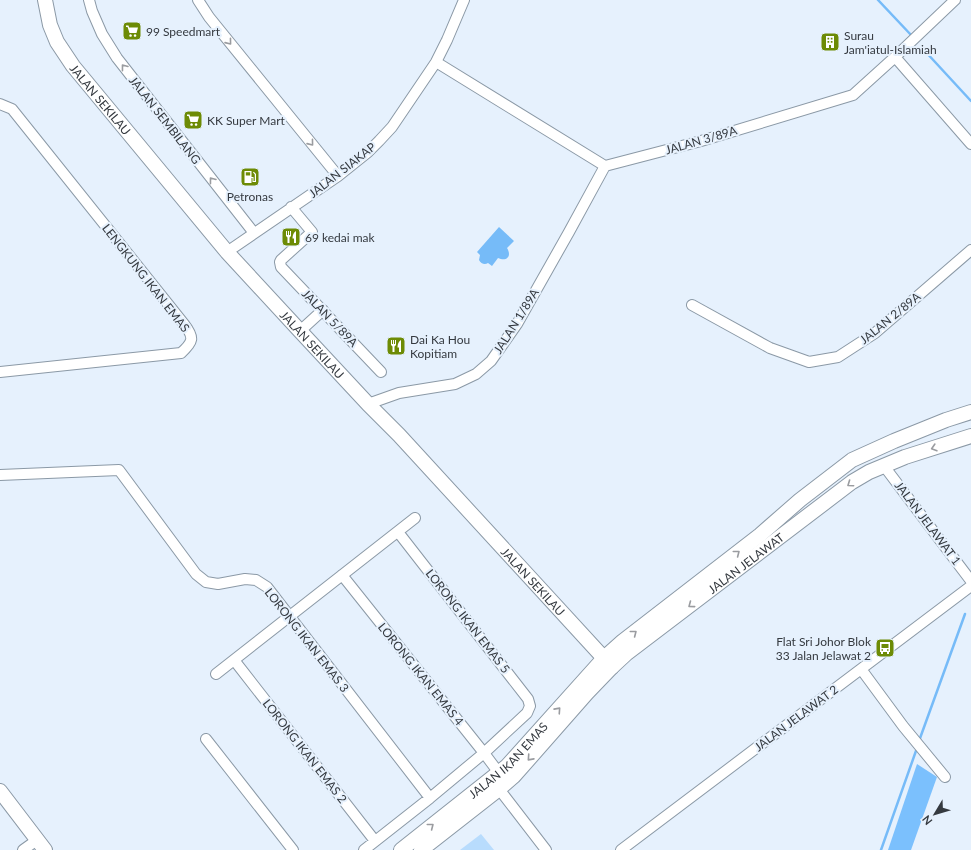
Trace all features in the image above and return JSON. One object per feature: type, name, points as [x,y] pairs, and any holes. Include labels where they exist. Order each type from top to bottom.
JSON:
[{"type":"street","name":"JALAN SEKILAU","points":[[45,0],[50,25],[57,42],[73,66],[228,252],[608,662]]},
{"type":"street","name":"JALAN SEMBILANG","points":[[89,0],[102,34],[117,58],[254,233]]},
{"type":"street","points":[[198,0],[209,18],[338,176]]},
{"type":"street","name":"JALAN SIAKAP","points":[[228,252],[338,176],[368,152],[392,127],[436,62],[464,0]]},
{"type":"street","name":"JALAN 3/89A","points":[[605,166],[701,141],[853,94],[895,57],[955,0]]},
{"type":"street","points":[[895,57],[971,144]]},
{"type":"street","points":[[436,62],[605,166]]},
{"type":"street","name":"LENGKUNG IKAN EMAS","points":[[0,104],[12,109],[184,324],[191,337],[190,344],[181,353],[0,372]]},
{"type":"street","name":"JALAN 1/89A","points":[[368,404],[399,392],[455,384],[476,374],[491,361],[517,324],[605,166]]},
{"type":"street","name":"JALAN 5/89A","points":[[292,207],[312,232],[281,260],[281,267],[381,372]]},
{"type":"street","name":"JALAN 2/89A","points":[[692,306],[770,348],[808,362],[838,357],[875,333],[971,250]]},
{"type":"street","points":[[300,331],[323,310]]},
{"type":"street","name":"JALAN JELAWAT","points":[[608,662],[623,641],[760,535],[800,500],[852,460],[894,440],[971,412]]},
{"type":"street","name":"JALAN JELAWAT","points":[[608,662],[626,654],[852,482],[869,472],[904,457],[971,436]]},
{"type":"street","points":[[884,466],[885,454],[894,440]]},
{"type":"street","points":[[852,460],[868,459],[881,461],[884,466]]},
{"type":"street","name":"JALAN JELAWAT 1","points":[[884,466],[971,581]]},
{"type":"street","name":"LORONG IKAN EMAS 3","points":[[0,475],[119,470],[196,574],[206,582],[218,584],[245,579],[256,580],[267,587],[430,798]]},
{"type":"street","points":[[216,674],[415,518]]},
{"type":"street","name":"LORONG IKAN EMAS 5","points":[[398,532],[528,699],[530,706],[527,714],[484,752]]},
{"type":"street","name":"LORONG IKAN EMAS 4","points":[[342,575],[484,752],[499,773]]},
{"type":"street","name":"JALAN JELAWAT 2","points":[[621,850],[971,586]]},
{"type":"street","name":"LORONG IKAN EMAS 2","points":[[234,660],[375,841]]},
{"type":"street","name":"JALAN IKAN EMAS","points":[[401,850],[507,766],[608,662]]},
{"type":"street","name":"JALAN IKAN EMAS","points":[[421,850],[514,776],[587,693],[608,662]]},
{"type":"street","points":[[860,669],[903,726],[945,776]]},
{"type":"street","points":[[206,739],[293,850]]},
{"type":"street","points":[[364,850],[430,798],[484,752]]},
{"type":"street","points":[[499,773],[499,789],[546,850]]},
{"type":"street","points":[[0,792],[41,845],[23,850]]},
{"type":"shaded area","points":[[499,227],[514,241],[507,248],[509,256],[506,259],[498,258],[492,266],[488,263],[482,263],[479,260],[480,255],[477,252]]},
{"type":"shaded area","points":[[917,764],[937,777],[911,850],[888,850]]},
{"type":"shaded area","points":[[481,834],[494,850],[460,850]]},
{"type":"waterway","points":[[878,0],[912,36]]},
{"type":"waterway","points":[[924,50],[971,101]]},
{"type":"waterway","points":[[919,741],[965,614]]},
{"type":"waterway","points":[[881,850],[917,748]]},
{"type":"place","name":"99 Speedmart","points":[[132,31]]},
{"type":"place","name":"Surau Jam'iatul-Islamiah","points":[[830,42]]},
{"type":"place","name":"KK Super Mart","points":[[193,120]]},
{"type":"place","name":"Petronas","points":[[250,177]]},
{"type":"place","name":"69 kedai mak","points":[[291,237]]},
{"type":"place","name":"Dai Ka Hou Kopitiam","points":[[396,346]]},
{"type":"place","name":"Flat Sri Johor Blok 33 Jalan Jelawat 2","points":[[885,648]]}]
